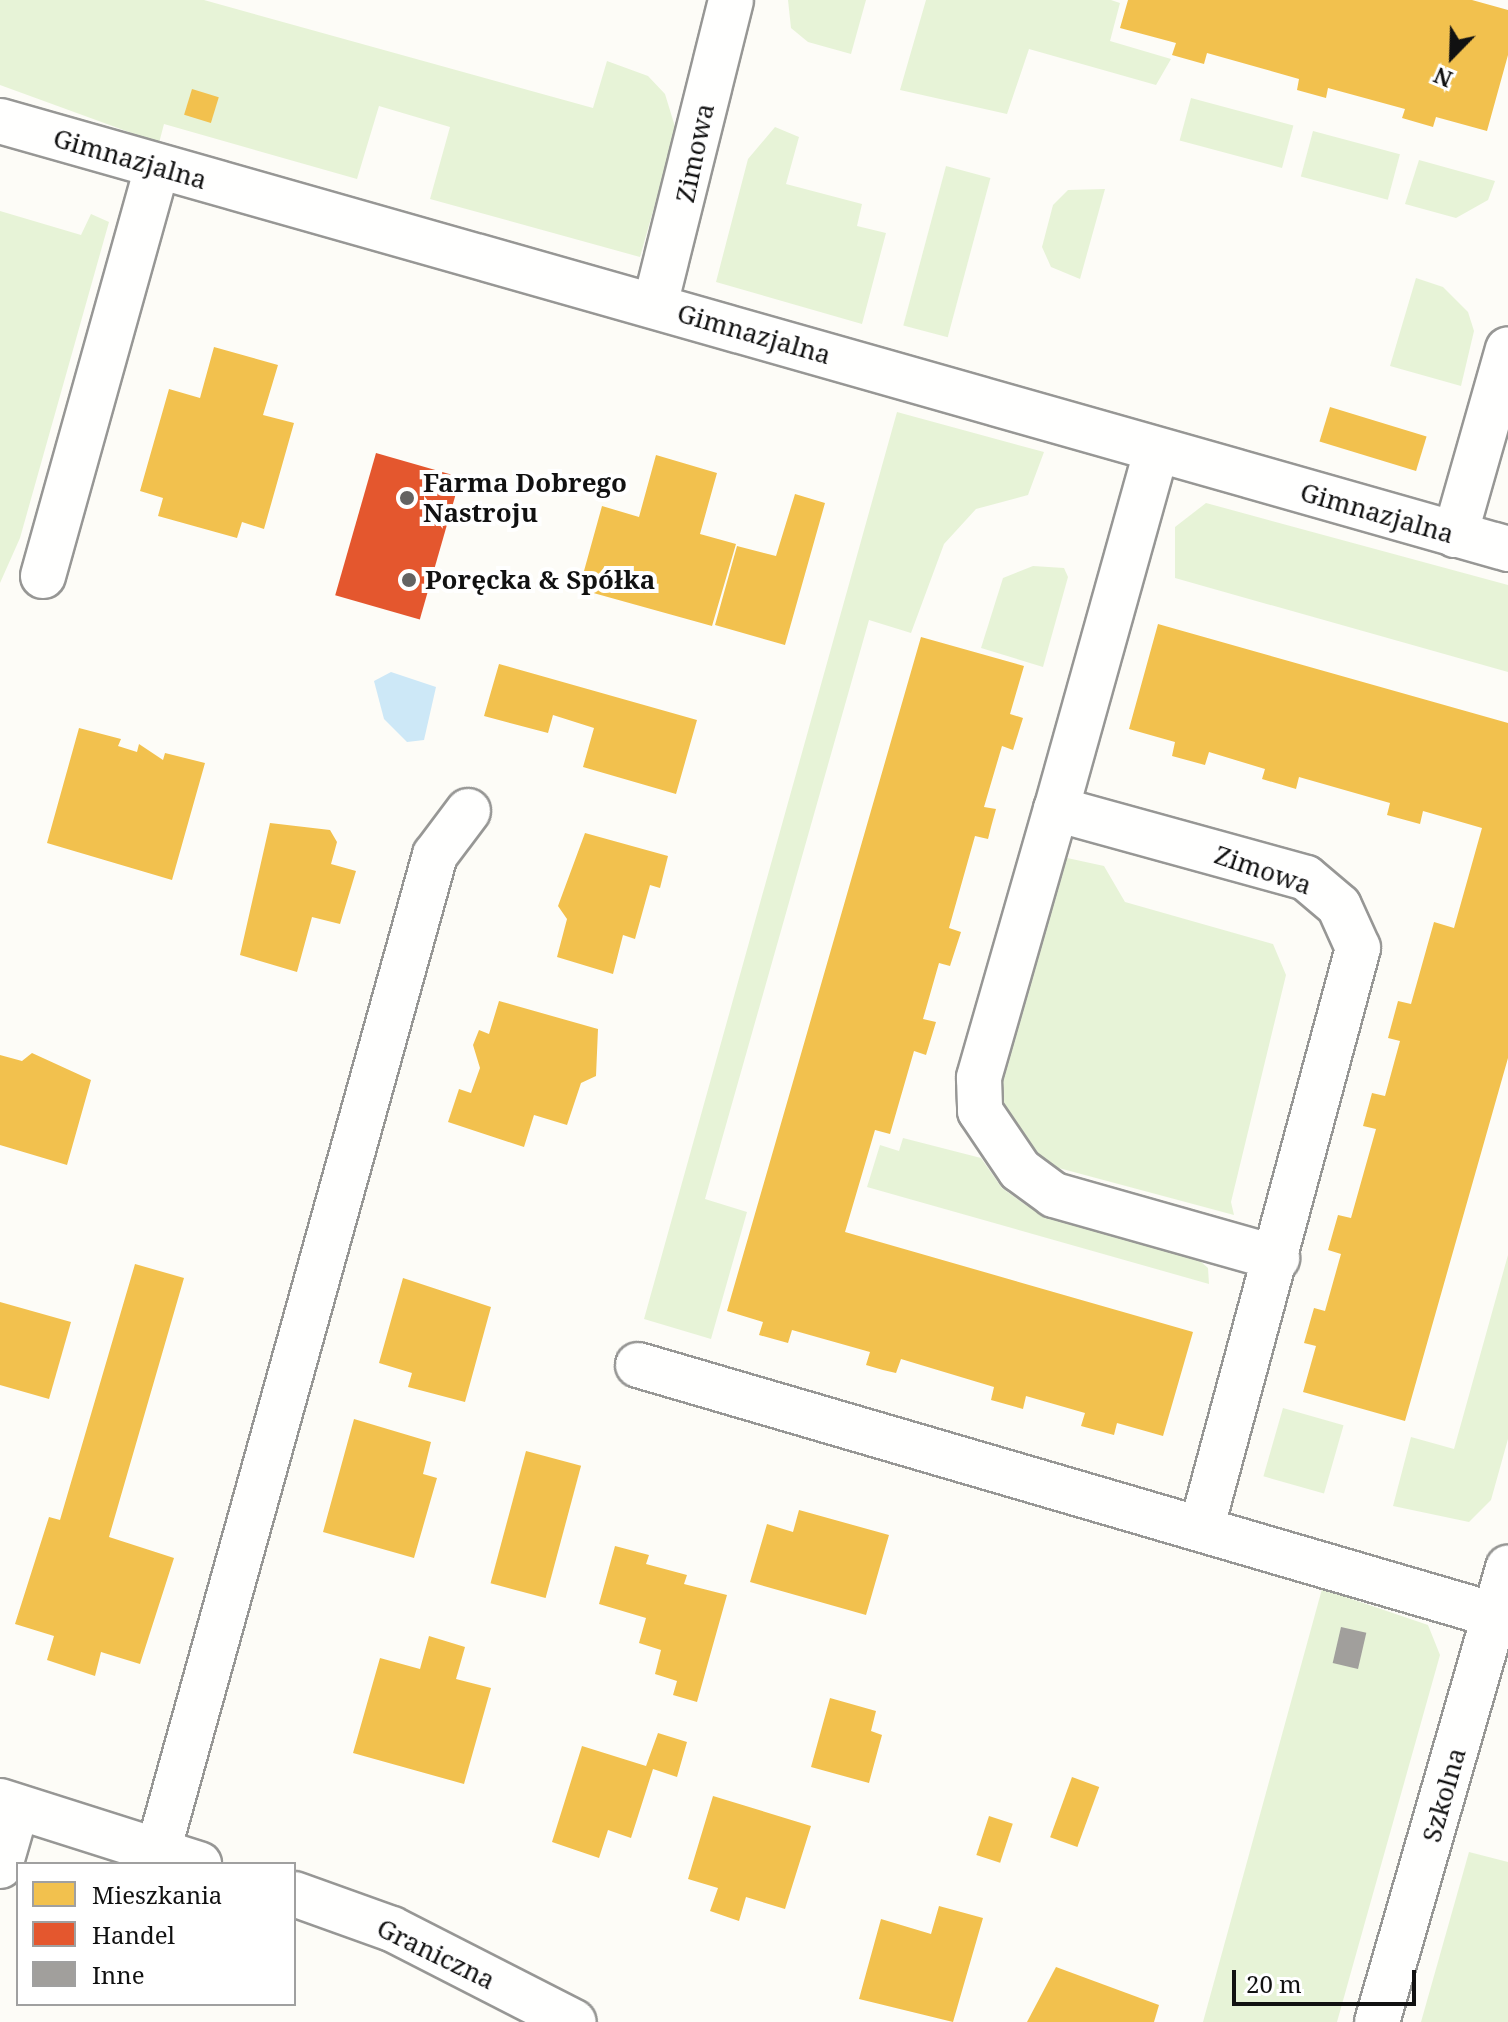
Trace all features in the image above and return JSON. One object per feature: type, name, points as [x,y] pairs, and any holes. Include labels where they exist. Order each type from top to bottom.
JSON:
[{"type":"street","name":"Zimowa","points":[[655,305],[731,0]]},
{"type":"street","name":"Gimnazjalna","points":[[0,121],[655,305],[1156,452],[1508,549]]},
{"type":"street","points":[[43,576],[157,167]]},
{"type":"street","points":[[1455,535],[1508,349]]},
{"type":"street","points":[[1156,452],[979,1078],[980,1111],[1020,1170],[1054,1195],[1277,1258]]},
{"type":"street","name":"Zimowa","points":[[1056,809],[1306,878],[1352,928],[1353,978],[1202,1526]]},
{"type":"street","points":[[158,1851],[435,855],[468,811]]},
{"type":"street","points":[[638,1365],[1202,1526],[1494,1615]]},
{"type":"street","name":"Szkolna","points":[[1377,2022],[1508,1567]]},
{"type":"street","points":[[0,1866],[9,1804],[193,1862]]},
{"type":"street","name":"Graniczna","points":[[296,1895],[392,1929],[574,2022]]},
{"type":"green space","points":[[0,0],[204,0],[593,108],[607,61],[648,76],[665,94],[676,130],[640,257],[430,199],[450,127],[379,106],[357,179],[164,124],[159,143],[0,85]]},
{"type":"green space","points":[[788,0],[866,0],[851,54],[808,42],[791,28]]},
{"type":"green space","points":[[926,0],[1111,0],[1120,3],[1110,41],[1171,59],[1156,85],[1029,49],[1007,114],[900,90]]},
{"type":"green space","points":[[1191,98],[1293,125],[1282,168],[1180,141]]},
{"type":"green space","points":[[775,127],[799,137],[786,184],[862,204],[857,226],[886,233],[862,324],[716,282],[748,159]]},
{"type":"green space","points":[[1313,131],[1400,154],[1388,200],[1301,176]]},
{"type":"green space","points":[[1419,160],[1495,181],[1488,200],[1456,218],[1405,204]]},
{"type":"green space","points":[[946,166],[990,178],[948,337],[903,325]]},
{"type":"green space","points":[[1105,189],[1080,279],[1051,267],[1042,247],[1053,205],[1068,190]]},
{"type":"green space","points":[[0,211],[81,235],[91,214],[109,222],[20,538],[0,583]]},
{"type":"green space","points":[[1416,278],[1443,287],[1468,312],[1474,331],[1461,386],[1390,366]]},
{"type":"green space","points":[[897,412],[1044,452],[1028,495],[976,509],[944,544],[911,633],[869,620],[705,1199],[747,1212],[711,1339],[644,1319]]},
{"type":"green space","points":[[1206,503],[1508,585],[1508,672],[1175,578],[1175,527]]},
{"type":"green space","points":[[1033,566],[1064,568],[1068,577],[1043,667],[981,648],[1003,578]]},
{"type":"green space","points":[[1058,856],[1104,866],[1125,902],[1273,944],[1286,975],[1231,1202],[1234,1215],[1055,1167],[1026,1148],[1001,1108],[991,1067]]},
{"type":"green space","points":[[903,1138],[981,1158],[1002,1188],[1027,1206],[1191,1253],[1208,1268],[1209,1284],[867,1187],[880,1145],[899,1151]]},
{"type":"green space","points":[[1508,1255],[1508,1439],[1491,1500],[1469,1522],[1393,1506],[1411,1437],[1454,1449]]},
{"type":"green space","points":[[1283,1408],[1344,1425],[1324,1494],[1263,1476]]},
{"type":"green space","points":[[1322,1589],[1428,1625],[1440,1655],[1337,2022],[1203,2022]]},
{"type":"green space","points":[[1469,1852],[1508,1862],[1508,2022],[1421,2022]]},
{"type":"water","points":[[391,672],[436,687],[424,740],[407,742],[384,719],[374,681]]},
{"type":"building: Mieszkania","points":[[1128,0],[1472,0],[1508,10],[1508,55],[1487,131],[1436,117],[1433,127],[1402,118],[1405,109],[1328,88],[1326,98],[1297,90],[1299,79],[1207,53],[1204,64],[1172,55],[1176,43],[1120,28]]},
{"type":"building: Mieszkania","points":[[192,89],[219,97],[211,123],[184,115]]},
{"type":"building: Mieszkania","points":[[214,347],[278,365],[263,415],[294,423],[264,529],[242,522],[237,538],[158,516],[163,498],[140,491],[169,389],[200,398]]},
{"type":"building: Mieszkania","points":[[1330,407],[1427,437],[1416,471],[1319,441]]},
{"type":"building: Mieszkania","points":[[656,455],[717,473],[700,534],[736,544],[712,626],[579,589],[602,506],[639,517]]},
{"type":"building: Mieszkania","points":[[795,494],[825,503],[785,645],[715,625],[737,546],[776,556]]},
{"type":"building: Mieszkania","points":[[1158,624],[1508,723],[1508,1058],[1405,1421],[1303,1392],[1316,1346],[1304,1343],[1314,1308],[1325,1311],[1341,1254],[1328,1250],[1338,1215],[1351,1218],[1376,1129],[1363,1126],[1372,1093],[1385,1096],[1400,1041],[1388,1038],[1398,1001],[1411,1004],[1434,922],[1454,928],[1482,828],[1423,811],[1420,824],[1387,815],[1390,803],[1299,777],[1296,789],[1262,779],[1265,769],[1209,752],[1205,765],[1172,756],[1175,742],[1129,729]]},
{"type":"building: Mieszkania","points":[[921,637],[1024,666],[1010,714],[1023,718],[1013,750],[1002,746],[984,807],[996,809],[988,839],[975,836],[949,928],[961,932],[950,966],[939,963],[923,1019],[936,1022],[926,1055],[914,1051],[890,1134],[875,1130],[845,1232],[1193,1332],[1163,1436],[1117,1423],[1114,1435],[1081,1426],[1085,1413],[1026,1396],[1023,1409],[991,1400],[994,1387],[901,1359],[896,1373],[883,1370],[866,1365],[870,1352],[792,1330],[788,1343],[759,1335],[763,1322],[727,1311]]},
{"type":"building: Mieszkania","points":[[499,664],[697,720],[676,794],[583,767],[594,728],[553,715],[548,733],[484,716]]},
{"type":"building: Mieszkania","points":[[79,728],[121,739],[118,746],[137,752],[139,744],[163,760],[165,753],[205,763],[172,880],[47,843]]},
{"type":"building: Mieszkania","points":[[270,823],[330,830],[337,842],[331,864],[356,871],[340,924],[312,917],[297,972],[240,955]]},
{"type":"building: Mieszkania","points":[[585,833],[668,856],[660,888],[650,885],[635,939],[623,935],[613,974],[557,957],[567,919],[558,906]]},
{"type":"building: Mieszkania","points":[[499,1001],[598,1029],[596,1076],[581,1083],[567,1125],[534,1115],[524,1147],[448,1122],[459,1089],[471,1093],[480,1068],[473,1045],[479,1030],[489,1034]]},
{"type":"building: Mieszkania","points":[[32,1053],[91,1080],[67,1165],[0,1145],[0,1055],[22,1061]]},
{"type":"building: Mieszkania","points":[[135,1264],[184,1278],[109,1537],[174,1558],[140,1664],[101,1652],[95,1676],[47,1660],[54,1636],[15,1624],[49,1517],[60,1520]]},
{"type":"building: Mieszkania","points":[[403,1278],[491,1307],[465,1402],[408,1387],[412,1373],[379,1363]]},
{"type":"building: Mieszkania","points":[[0,1302],[71,1322],[49,1399],[0,1385]]},
{"type":"building: Mieszkania","points":[[354,1419],[431,1442],[423,1474],[437,1478],[414,1558],[323,1532]]},
{"type":"building: Mieszkania","points":[[526,1451],[581,1466],[546,1598],[491,1583]]},
{"type":"building: Mieszkania","points":[[799,1510],[889,1535],[866,1615],[750,1582],[767,1524],[793,1532]]},
{"type":"building: Mieszkania","points":[[615,1546],[649,1555],[646,1564],[687,1575],[684,1584],[727,1595],[697,1702],[673,1695],[677,1681],[655,1674],[661,1650],[639,1643],[646,1618],[599,1604]]},
{"type":"building: Mieszkania","points":[[429,1636],[465,1647],[456,1679],[491,1688],[464,1784],[353,1753],[380,1658],[420,1669]]},
{"type":"building: Mieszkania","points":[[830,1698],[876,1711],[871,1731],[882,1735],[869,1783],[811,1767]]},
{"type":"building: Mieszkania","points":[[658,1733],[687,1742],[677,1777],[653,1769],[631,1838],[608,1830],[599,1858],[552,1842],[582,1746],[646,1766]]},
{"type":"building: Mieszkania","points":[[1072,1777],[1099,1787],[1077,1847],[1050,1837]]},
{"type":"building: Mieszkania","points":[[713,1796],[811,1826],[785,1909],[746,1897],[739,1921],[710,1911],[718,1888],[688,1879]]},
{"type":"building: Mieszkania","points":[[989,1816],[1013,1824],[1000,1863],[976,1855]]},
{"type":"building: Mieszkania","points":[[939,1906],[983,1918],[953,2022],[859,1999],[881,1919],[931,1934]]},
{"type":"building: Mieszkania","points":[[1056,1967],[1159,2005],[1154,2022],[1027,2022]]},
{"type":"building: Handel","points":[[376,453],[461,477],[420,620],[335,595]]},
{"type":"building: Inne","points":[[1341,1627],[1366,1633],[1358,1669],[1333,1663]]},
{"type":"place","name":"Farma Dobrego Nastroju","points":[[407,498]]},
{"type":"place","name":"Poręcka & Spółka","points":[[409,580]]}]
